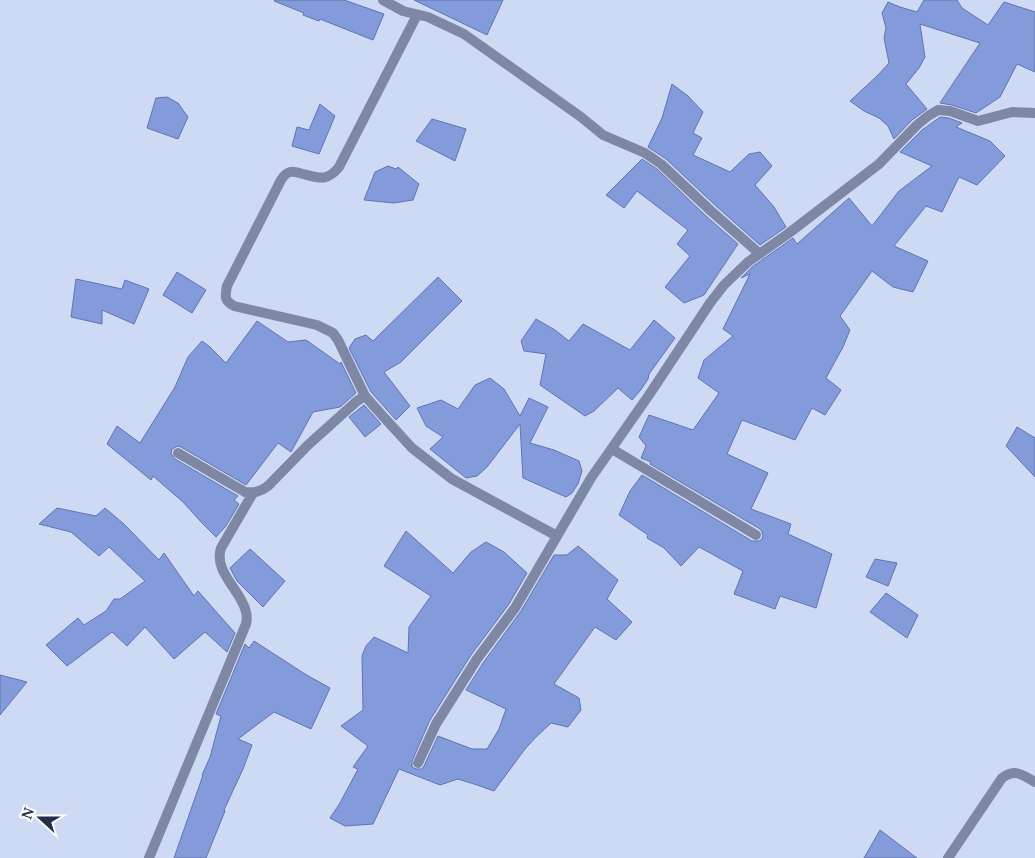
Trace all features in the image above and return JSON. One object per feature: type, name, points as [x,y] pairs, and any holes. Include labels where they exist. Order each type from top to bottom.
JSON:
[{"type":"street","points":[[383,0],[403,11],[428,17],[464,34],[581,116],[603,135],[645,153],[661,164],[711,212],[760,254]]},
{"type":"street","points":[[416,14],[339,167],[333,175],[326,178],[317,178],[297,172],[290,172],[285,175],[227,286],[225,296],[227,302],[234,306],[317,325],[333,333],[365,396],[412,448],[452,479],[557,536]]},
{"type":"street","points":[[418,763],[436,724],[477,659],[515,608],[591,478],[724,285],[748,262],[879,164],[917,125],[938,110],[950,111],[978,121],[1012,112],[1035,113]]},
{"type":"street","points":[[178,453],[245,492],[261,491],[308,445],[365,396]]},
{"type":"street","points":[[612,449],[756,535]]},
{"type":"street","points":[[149,858],[246,624],[247,614],[244,606],[221,566],[219,554],[253,493]]},
{"type":"street","points":[[948,858],[1002,778],[1014,772],[1035,782]]},
{"type":"building","points":[[275,0],[344,0],[384,14],[373,40],[320,19],[319,21],[303,15],[304,13]]},
{"type":"building","points":[[414,0],[503,0],[487,35]]},
{"type":"building","points":[[924,0],[957,0],[962,8],[988,25],[1004,2],[1035,12],[1035,72],[1017,64],[1000,97],[976,113],[940,103],[980,43],[920,24],[925,57],[906,84],[927,109],[912,120],[894,139],[888,126],[879,118],[864,111],[850,101],[889,63],[884,38],[886,28],[882,13],[888,2],[917,12]]},
{"type":"building","points":[[672,84],[688,96],[703,112],[693,133],[702,138],[693,155],[730,172],[749,154],[760,152],[772,166],[755,185],[774,207],[786,227],[760,245],[666,159],[648,147],[662,118]]},
{"type":"building","points":[[167,97],[178,103],[188,117],[178,139],[147,128],[156,98]]},
{"type":"building","points":[[320,104],[335,116],[319,154],[292,146],[297,127],[309,130]]},
{"type":"building","points":[[940,117],[962,123],[956,127],[990,141],[1005,156],[977,185],[959,177],[942,212],[926,206],[894,246],[928,261],[913,292],[893,287],[872,271],[840,316],[850,330],[826,378],[841,390],[825,415],[812,408],[795,440],[742,420],[727,454],[768,473],[751,509],[791,524],[788,534],[832,554],[816,608],[780,596],[775,609],[734,594],[743,571],[699,547],[681,566],[664,548],[647,538],[648,535],[619,515],[630,491],[642,475],[752,541],[759,541],[763,536],[760,529],[650,464],[651,462],[641,458],[646,446],[639,437],[649,415],[693,430],[719,393],[698,378],[704,360],[733,336],[723,329],[750,274],[741,278],[752,267],[793,238],[797,244],[849,198],[872,226],[899,191],[932,166],[900,152],[922,130]]},
{"type":"building","points":[[432,119],[466,129],[455,161],[416,141]]},
{"type":"building","points":[[642,159],[657,169],[738,244],[704,295],[684,303],[665,287],[690,256],[677,244],[688,230],[637,191],[624,208],[606,195]]},
{"type":"building","points":[[388,166],[396,169],[398,167],[419,184],[413,200],[394,203],[364,200],[375,172]]},
{"type":"building","points":[[177,272],[206,290],[192,313],[163,295]]},
{"type":"building","points":[[438,277],[462,301],[401,362],[384,372],[410,406],[396,420],[371,392],[349,348],[355,339],[366,335],[373,341]]},
{"type":"building","points":[[76,279],[122,289],[125,280],[149,289],[134,324],[102,310],[102,324],[71,317]]},
{"type":"building","points":[[536,319],[569,341],[583,324],[630,350],[654,320],[675,338],[632,400],[618,388],[594,411],[585,416],[540,385],[546,354],[524,351],[521,341]]},
{"type":"building","points":[[257,321],[288,342],[306,340],[340,364],[341,362],[356,393],[340,407],[313,412],[291,452],[278,443],[246,485],[181,447],[178,446],[172,449],[171,453],[175,459],[238,496],[234,500],[239,504],[226,526],[216,537],[183,502],[153,476],[151,480],[107,444],[117,426],[140,443],[175,387],[188,357],[202,341],[226,363]]},
{"type":"building","points":[[490,378],[504,389],[520,416],[529,398],[548,407],[530,443],[554,450],[579,461],[582,471],[578,484],[572,493],[566,497],[523,478],[520,424],[487,467],[477,476],[466,478],[430,449],[443,437],[426,426],[417,408],[441,400],[458,409],[475,385]]},
{"type":"building","points":[[364,405],[381,424],[365,437],[349,417]]},
{"type":"building","points":[[1017,427],[1035,438],[1035,477],[1006,446]]},
{"type":"building","points":[[57,508],[96,516],[105,508],[124,524],[159,560],[164,553],[194,596],[198,591],[235,633],[227,652],[205,632],[174,659],[145,627],[127,646],[112,632],[67,666],[46,645],[78,618],[84,625],[106,611],[114,599],[120,599],[145,581],[109,547],[99,556],[71,532],[39,524]]},
{"type":"building","points":[[406,531],[453,573],[471,552],[486,542],[504,552],[527,573],[509,604],[471,655],[430,720],[412,761],[412,767],[416,769],[422,769],[424,766],[438,736],[472,749],[487,749],[499,729],[506,709],[466,690],[521,611],[554,555],[567,555],[578,546],[618,580],[607,599],[632,622],[616,640],[595,627],[554,684],[579,698],[581,710],[568,727],[551,723],[525,749],[494,791],[458,779],[440,785],[399,769],[373,824],[345,826],[330,818],[358,769],[353,767],[368,746],[341,726],[363,710],[362,656],[366,646],[374,637],[408,653],[409,627],[431,596],[384,566]]},
{"type":"building","points":[[250,549],[285,581],[263,607],[237,581],[230,568]]},
{"type":"building","points":[[875,559],[897,563],[888,586],[866,577]]},
{"type":"building","points":[[886,593],[918,615],[907,638],[870,612]]},
{"type":"building","points":[[254,641],[330,688],[311,729],[274,712],[238,739],[252,745],[206,858],[174,858],[210,757],[221,716],[216,714],[245,644],[249,648]]},
{"type":"building","points":[[0,675],[27,682],[0,715]]},
{"type":"building","points":[[880,830],[917,858],[864,858]]}]
